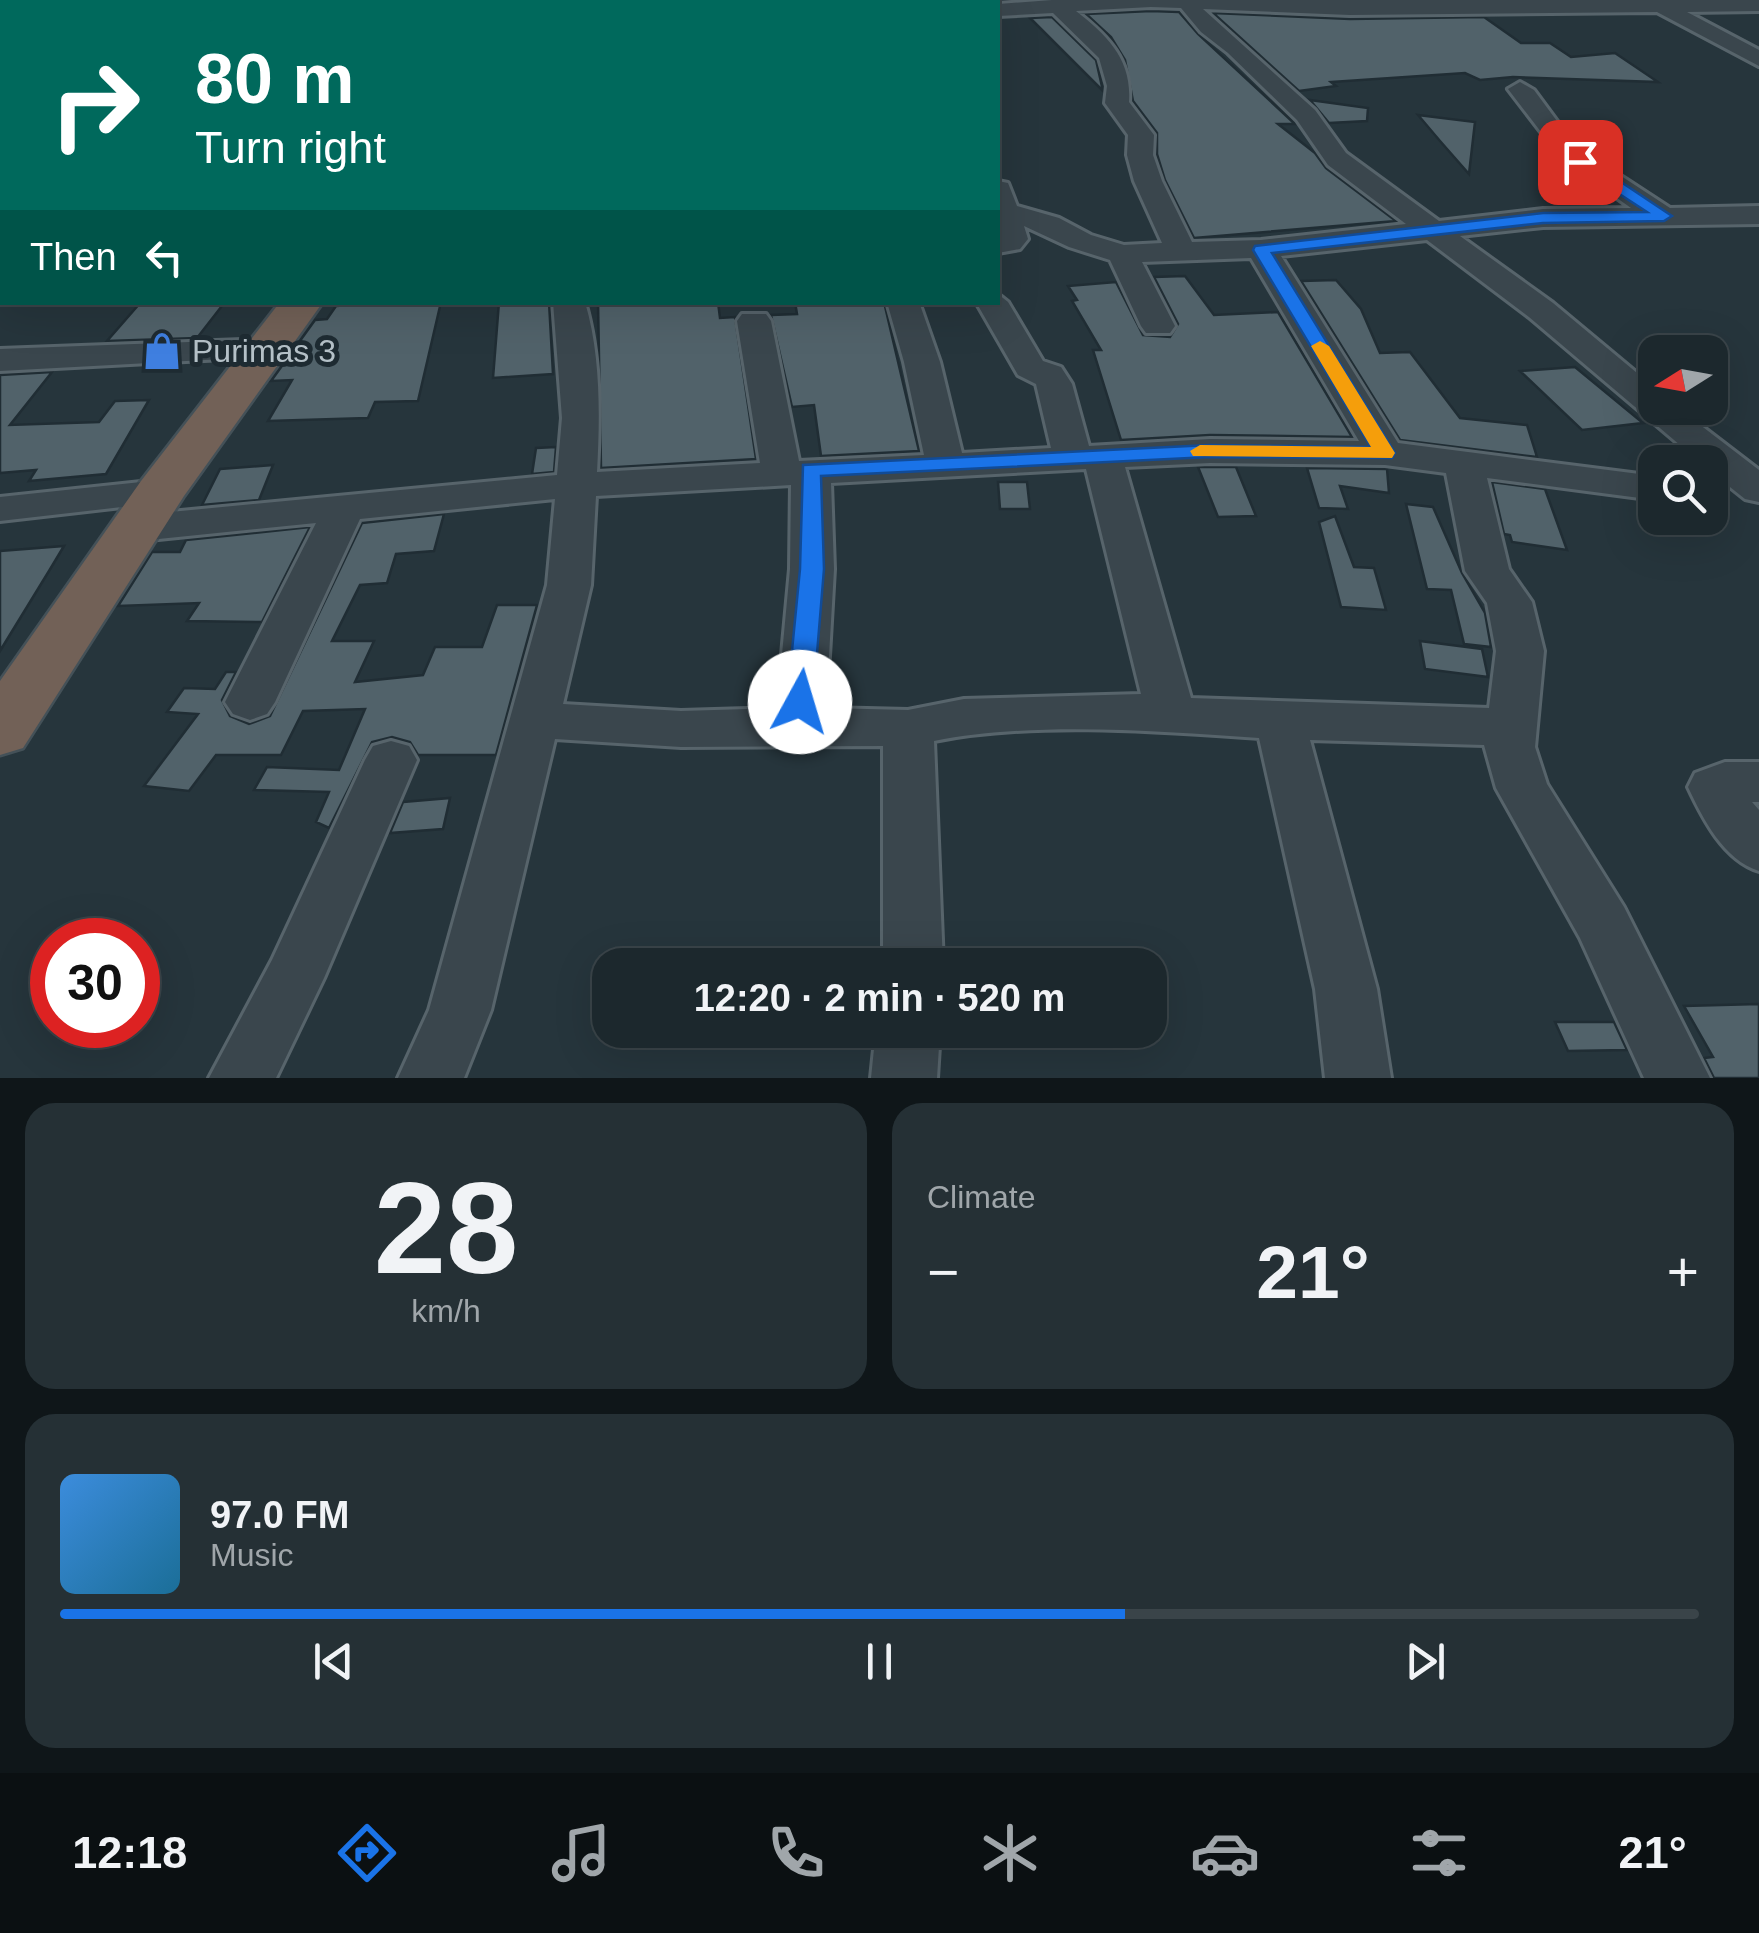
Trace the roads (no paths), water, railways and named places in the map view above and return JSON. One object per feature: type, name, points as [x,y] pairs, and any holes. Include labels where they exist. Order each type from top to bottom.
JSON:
[{"type":"highway","points":[[0,732],[149,510],[300,305]]},
{"type":"street","points":[[1374,0],[1610,0]]},
{"type":"street","points":[[1186,1],[1208,28],[1236,48],[1306,115],[1337,159],[1541,310],[1638,393]]},
{"type":"street","points":[[1000,10],[1186,1],[1368,9],[1759,4]]},
{"type":"street","points":[[1056,6],[1094,37],[1118,69],[1118,103],[1141,136],[1140,155],[1148,181],[1181,252]]},
{"type":"street","points":[[1661,6],[1759,59]]},
{"type":"street","points":[[1520,89],[1580,162],[1664,216]]},
{"type":"street","points":[[1000,202],[1102,250],[1122,254],[1261,250],[1543,218],[1759,216]]},
{"type":"street","points":[[1000,202],[1013,239],[1000,244]]},
{"type":"street","points":[[1261,250],[1385,453]]},
{"type":"street","points":[[1122,254],[1158,326]]},
{"type":"street","points":[[431,1078],[460,1010],[569,586],[582,418],[570,305]]},
{"type":"street","points":[[904,305],[922,362],[944,464]]},
{"type":"street","points":[[994,305],[1030,368],[1048,375],[1054,384],[1088,457],[1171,713]]},
{"type":"street","points":[[754,321],[796,471],[812,569],[800,726]]},
{"type":"street","points":[[0,360],[269,349]]},
{"type":"street","points":[[1677,425],[1759,491]]},
{"type":"street","points":[[0,509],[346,506],[796,471],[1210,451],[1385,453],[1638,486]]},
{"type":"street","points":[[1464,464],[1486,571],[1509,602],[1520,651],[1509,747],[1522,788],[1604,925],[1677,1078]]},
{"type":"street","points":[[1728,492],[1759,491]]},
{"type":"street","points":[[250,702],[346,506]]},
{"type":"street","points":[[535,720],[681,729],[908,728],[964,717],[1171,713],[1271,721],[1510,726]]},
{"type":"street","points":[[1271,721],[1280,728],[1286,743],[1346,988],[1358,1078]]},
{"type":"street","points":[[908,728],[913,948]]},
{"type":"street","points":[[242,1078],[294,978],[391,760]]},
{"type":"street","points":[[1759,782],[1725,782],[1714,787],[1759,849]]},
{"type":"street","points":[[904,1078],[906,1048]]},
{"type":"place","name":"Purimas 3","points":[[162,351]]}]
